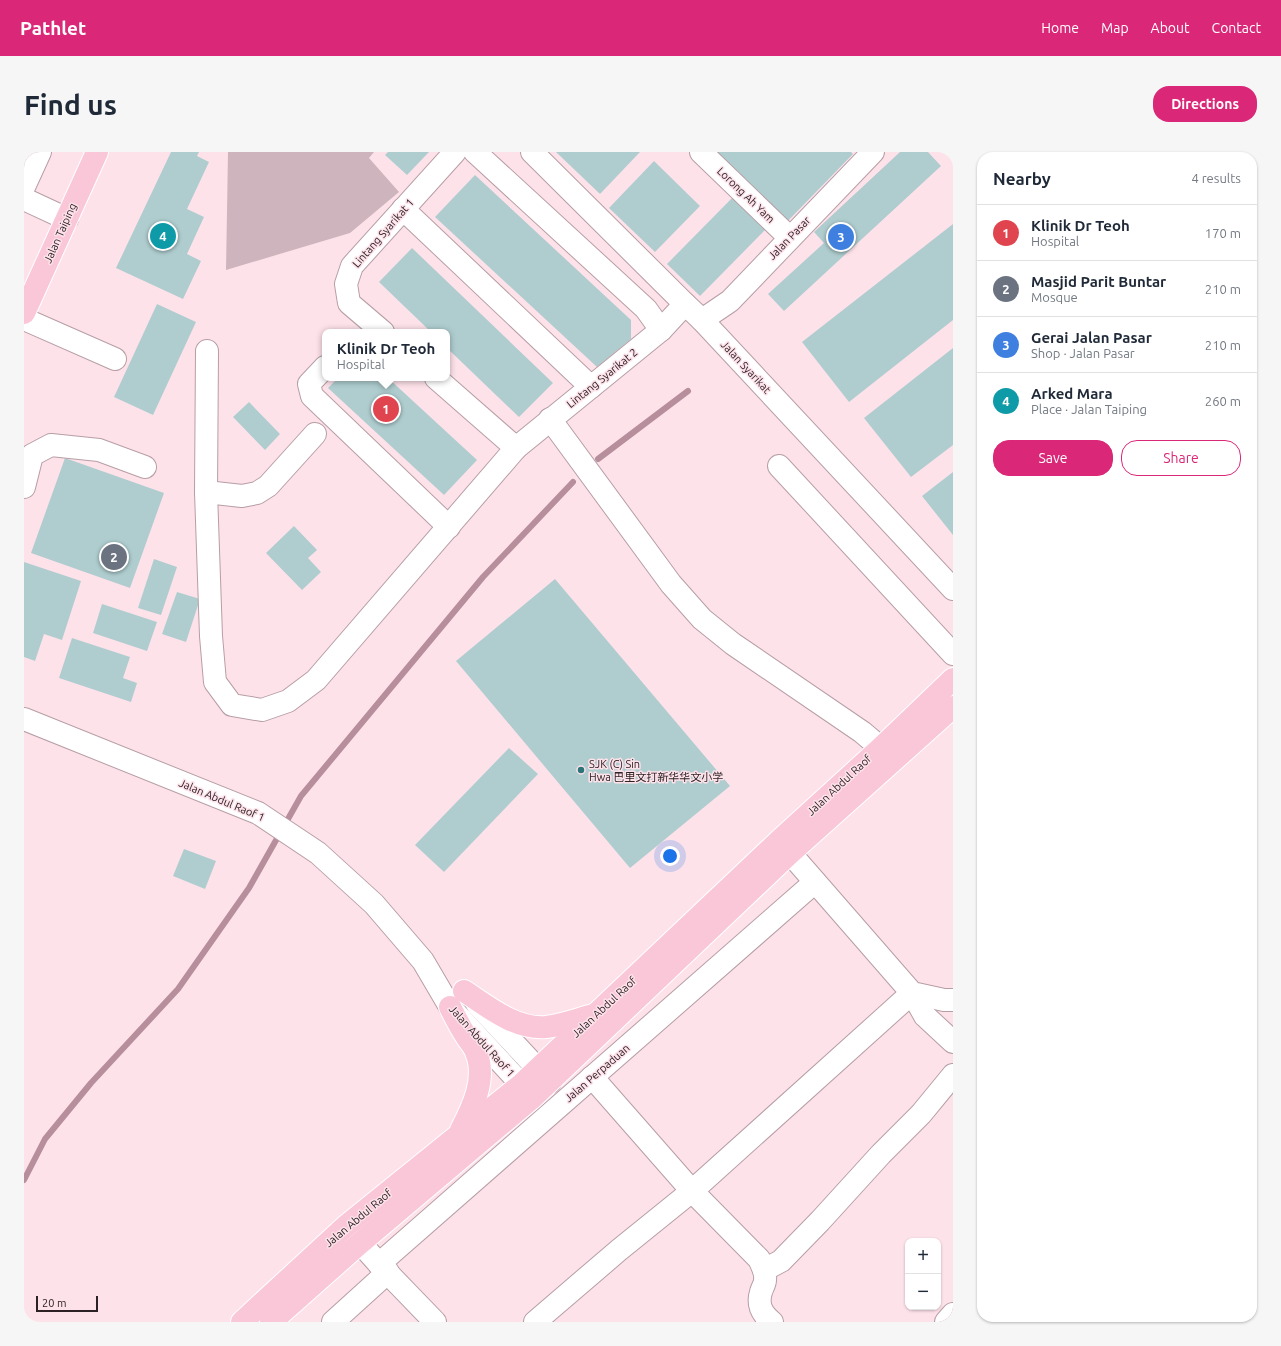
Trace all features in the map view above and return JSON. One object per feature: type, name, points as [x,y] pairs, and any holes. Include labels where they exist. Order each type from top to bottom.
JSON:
[{"type":"main road","name":"Jalan Taiping","points":[[24,313],[97,152]]},
{"type":"main road","name":"Jalan Abdul Raof","points":[[545,1075],[597,1014],[780,840],[881,748],[953,679]]},
{"type":"main road","name":"Jalan Abdul Raof","points":[[271,1322],[953,707]]},
{"type":"main road","points":[[464,991],[489,1008],[525,1025],[545,1027],[597,1014]]},
{"type":"main road","points":[[450,1007],[459,1025],[476,1051],[480,1070],[478,1090],[469,1115],[457,1137]]},
{"type":"main road","name":"Jalan Abdul Raof","points":[[242,1322],[346,1226],[457,1137],[528,1091]]},
{"type":"street","points":[[24,187],[40,152]]},
{"type":"street","name":"Lintang Syarikat 1","points":[[370,328],[349,303],[346,284],[352,266],[455,152]]},
{"type":"street","points":[[475,152],[646,309],[661,330]]},
{"type":"street","name":"Jalan Syarikat","points":[[532,152],[702,320],[953,589]]},
{"type":"street","name":"Lorong Ah Yam","points":[[701,152],[790,238]]},
{"type":"street","name":"Jalan Pasar","points":[[702,320],[730,301],[873,152]]},
{"type":"street","points":[[24,199],[67,219]]},
{"type":"street","points":[[403,209],[591,387]]},
{"type":"street","name":"Lintang Syarikat 2","points":[[208,351],[206,492],[211,636],[215,682],[232,705],[262,710],[288,701],[316,680],[516,448],[661,330],[685,304]]},
{"type":"street","points":[[24,319],[115,359]]},
{"type":"street","points":[[322,370],[309,384],[312,396],[449,527]]},
{"type":"street","points":[[439,381],[516,448]]},
{"type":"street","points":[[550,419],[671,584],[702,619],[733,644],[862,732],[881,748]]},
{"type":"street","points":[[206,492],[242,496],[257,493],[268,486],[315,434]]},
{"type":"street","points":[[24,487],[32,455],[51,446],[99,450],[145,467]]},
{"type":"street","points":[[779,466],[953,654]]},
{"type":"street","name":"Jalan Abdul Raof 1","points":[[24,719],[258,813],[318,853],[374,904],[423,961],[450,1007],[528,1091]]},
{"type":"street","points":[[790,853],[912,993],[925,1016],[953,1042]]},
{"type":"street","name":"Jalan Perpaduan","points":[[333,1322],[384,1268],[592,1077],[815,882]]},
{"type":"street","name":"Jalan Abdul Raof 1","points":[[423,961],[464,991],[545,1075]]},
{"type":"street","points":[[912,993],[944,1000],[953,1000]]},
{"type":"street","points":[[535,1322],[619,1250],[692,1191],[912,993]]},
{"type":"street","points":[[764,1270],[781,1261],[804,1238],[881,1154],[921,1114],[953,1075]]},
{"type":"street","points":[[592,1077],[692,1191],[759,1259],[764,1270],[765,1280],[759,1298],[760,1308],[765,1317],[772,1322]]},
{"type":"street","points":[[346,1226],[360,1243],[435,1322]]},
{"type":"street","points":[[946,1322],[953,1314]]},
{"type":"shaded area","points":[[228,152],[374,152],[369,158],[399,192],[350,233],[226,270]]},
{"type":"building","points":[[171,152],[199,152],[197,156],[209,162],[187,209],[204,217],[187,254],[201,261],[183,299],[116,268]]},
{"type":"building","points":[[388,152],[429,152],[407,175],[385,155]]},
{"type":"building","points":[[556,152],[640,152],[600,194]]},
{"type":"building","points":[[707,152],[851,152],[853,154],[783,226]]},
{"type":"building","points":[[900,152],[928,152],[941,166],[784,311],[768,294],[824,243],[814,232]]},
{"type":"building","points":[[654,161],[700,206],[655,252],[609,208]]},
{"type":"building","points":[[475,175],[631,320],[631,339],[597,367],[435,217]]},
{"type":"building","points":[[735,195],[768,227],[700,296],[667,264]]},
{"type":"building","points":[[953,224],[953,320],[849,402],[802,342]]},
{"type":"building","points":[[412,248],[553,383],[519,417],[450,351],[450,329],[428,329],[379,282]]},
{"type":"building","points":[[157,304],[196,322],[153,415],[114,397]]},
{"type":"building","points":[[953,348],[953,445],[911,477],[864,418]]},
{"type":"building","points":[[335,381],[391,381],[477,460],[444,495],[328,388]]},
{"type":"building","points":[[249,402],[280,434],[265,450],[233,417]]},
{"type":"building","points":[[65,458],[164,493],[130,588],[31,553]]},
{"type":"building","points":[[953,472],[953,535],[922,496]]},
{"type":"building","points":[[294,526],[317,550],[308,558],[321,572],[302,590],[266,553]]},
{"type":"building","points":[[154,559],[177,567],[161,615],[138,608]]},
{"type":"building","points":[[24,562],[81,581],[62,640],[44,634],[35,661],[24,657]]},
{"type":"building","points":[[555,579],[730,786],[630,868],[456,661]]},
{"type":"building","points":[[177,592],[200,599],[186,642],[162,634]]},
{"type":"building","points":[[102,604],[157,622],[147,651],[93,633]]},
{"type":"building","points":[[72,638],[130,657],[123,678],[137,683],[131,702],[59,678]]},
{"type":"building","points":[[509,748],[538,774],[444,872],[415,845]]},
{"type":"building","points":[[184,849],[216,861],[205,889],[173,876]]},
{"type":"waterway","points":[[598,459],[688,391]]},
{"type":"waterway","points":[[24,1180],[45,1139],[91,1083],[178,989],[249,888],[301,796],[483,577],[573,482]]},
{"type":"place","name":"Arked Mara","points":[[163,236]]},
{"type":"place","name":"Gerai Jalan Pasar","points":[[841,237]]},
{"type":"place","name":"Klinik Dr Teoh","points":[[386,409]]},
{"type":"place","name":"Masjid Parit Buntar","points":[[114,557]]},
{"type":"place","name":"SJK (C) Sin Hwa 巴里文打新华华文小学","points":[[581,770]]}]
